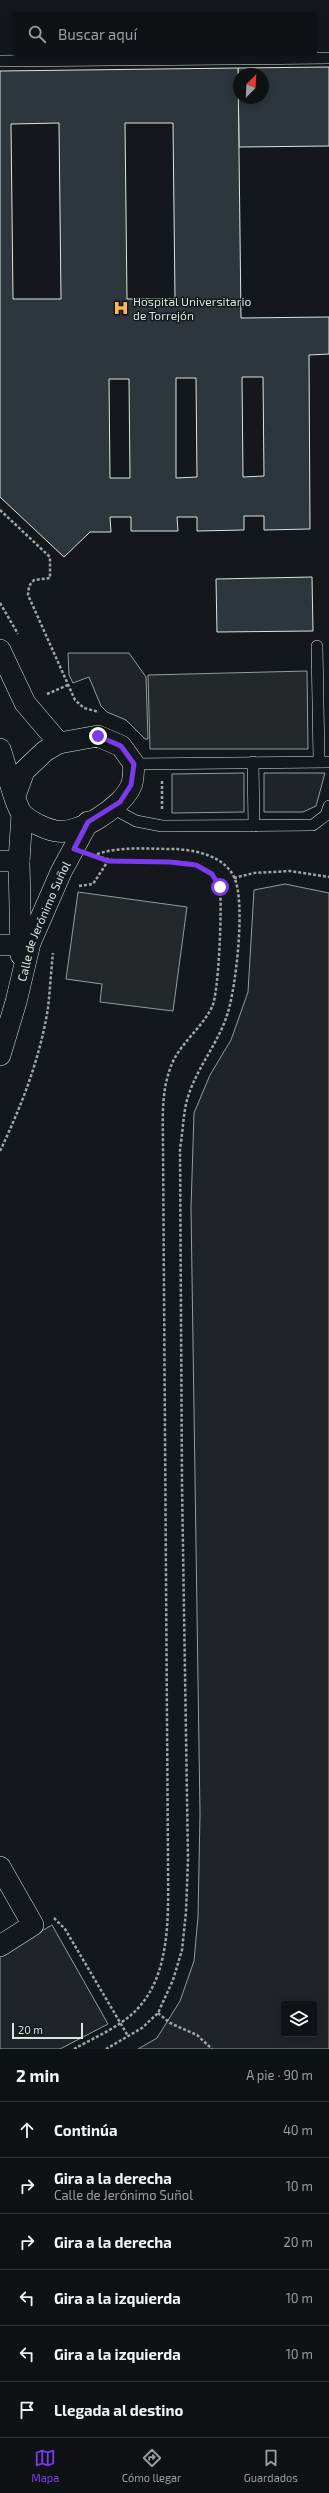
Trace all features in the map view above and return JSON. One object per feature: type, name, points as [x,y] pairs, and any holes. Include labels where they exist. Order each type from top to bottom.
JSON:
[{"type":"street","points":[[0,650],[25,703],[59,743]]},
{"type":"street","points":[[0,749],[18,805],[38,824],[56,831],[73,829],[88,822],[120,802],[131,785],[134,764],[121,746],[98,736],[59,743],[45,751],[24,771],[18,805]]},
{"type":"street","name":"Calle de Jerónimo Suñol","points":[[16,1002],[22,945],[10,861],[18,805]]},
{"type":"street","name":"Calle de Jerónimo Suñol","points":[[0,1055],[16,1002],[30,943],[61,872],[82,854],[88,822]]},
{"type":"street","points":[[0,945],[22,945]]},
{"type":"street","points":[[0,1867],[33,1925],[3,1944]]},
{"type":"lane","points":[[0,61],[329,58]]},
{"type":"lane","points":[[134,764],[324,761],[317,646]]},
{"type":"lane","points":[[253,762],[254,826]]},
{"type":"lane","points":[[112,808],[136,821],[162,826],[254,826],[313,825],[326,815],[329,806]]},
{"type":"path","points":[[0,510],[50,557],[50,578],[34,580],[29,586],[28,595],[75,700],[84,708],[102,713]]},
{"type":"path","points":[[162,764],[162,849]]},
{"type":"path","points":[[82,854],[95,855],[115,848],[162,849],[187,850],[216,857],[234,878],[239,909],[237,968],[228,1013],[198,1070],[187,1100],[180,1148],[182,1486],[188,1859],[182,1950],[173,1980],[158,2013],[142,2028],[106,2049]]},
{"type":"path","points":[[74,2049],[120,2023],[140,2007],[151,1989],[159,1970],[168,1910],[163,1148],[164,1092],[169,1071],[180,1047],[203,1021],[212,1006],[216,992],[220,895],[220,887],[212,874],[196,865],[170,862],[108,861],[95,855],[82,854]]},
{"type":"path","points":[[234,878],[254,873],[290,871],[329,878]]},
{"type":"path","points":[[0,1151],[29,1085],[48,1009],[53,949]]},
{"type":"path","points":[[33,1925],[46,1917],[52,1916],[59,1921],[128,2036]]},
{"type":"path","points":[[158,2013],[170,2022],[197,2035],[212,2049]]},
{"type":"shaded area","points":[[68,653],[129,653],[146,677],[148,739],[145,739],[126,720],[107,712],[101,706],[89,677],[73,683],[69,675]]},
{"type":"shaded area","points":[[307,671],[308,749],[150,749],[148,675]]},
{"type":"shaded area","points":[[244,773],[244,812],[172,813],[172,774]]},
{"type":"shaded area","points":[[264,773],[325,773],[316,806],[303,812],[264,812]]},
{"type":"shaded area","points":[[285,884],[329,893],[329,2049],[138,2049],[157,2038],[180,2001],[194,1961],[198,1917],[200,1814],[191,1208],[194,1113],[210,1075],[231,1040],[248,992],[254,890]]},
{"type":"shaded area","points":[[78,892],[187,907],[173,1011],[100,1002],[102,984],[66,979]]},
{"type":"shaded area","points":[[52,1925],[108,2024],[60,2049],[0,2049],[0,1955]]},
{"type":"building","points":[[329,67],[329,146],[239,147],[238,104],[269,104],[269,68],[238,68]]},
{"type":"building","name":"Hospital Universitario de Torrejón","points":[[233,68],[233,104],[238,104],[241,318],[329,317],[329,354],[309,355],[310,529],[264,530],[264,516],[244,516],[244,530],[197,531],[197,517],[177,517],[178,531],[131,531],[131,517],[110,517],[111,532],[90,532],[64,557],[0,497],[0,71]],"holes":[[[59,123],[61,299],[13,299],[11,124]],[[125,123],[173,123],[175,299],[127,299]],[[242,377],[263,377],[264,476],[243,477]],[[176,378],[196,378],[197,477],[176,478]],[[109,379],[129,379],[130,478],[110,478]]]},
{"type":"building","points":[[312,577],[313,631],[217,632],[216,579]]},
{"type":"place","name":"Hospital Universitario de Torrejón","points":[[121,308]]},
{"type":"route","points":[[98,736],[121,746],[134,764],[131,785],[120,802],[104,814],[88,822],[74,849],[95,855],[108,861],[170,862],[196,865],[212,874],[220,887]]}]
